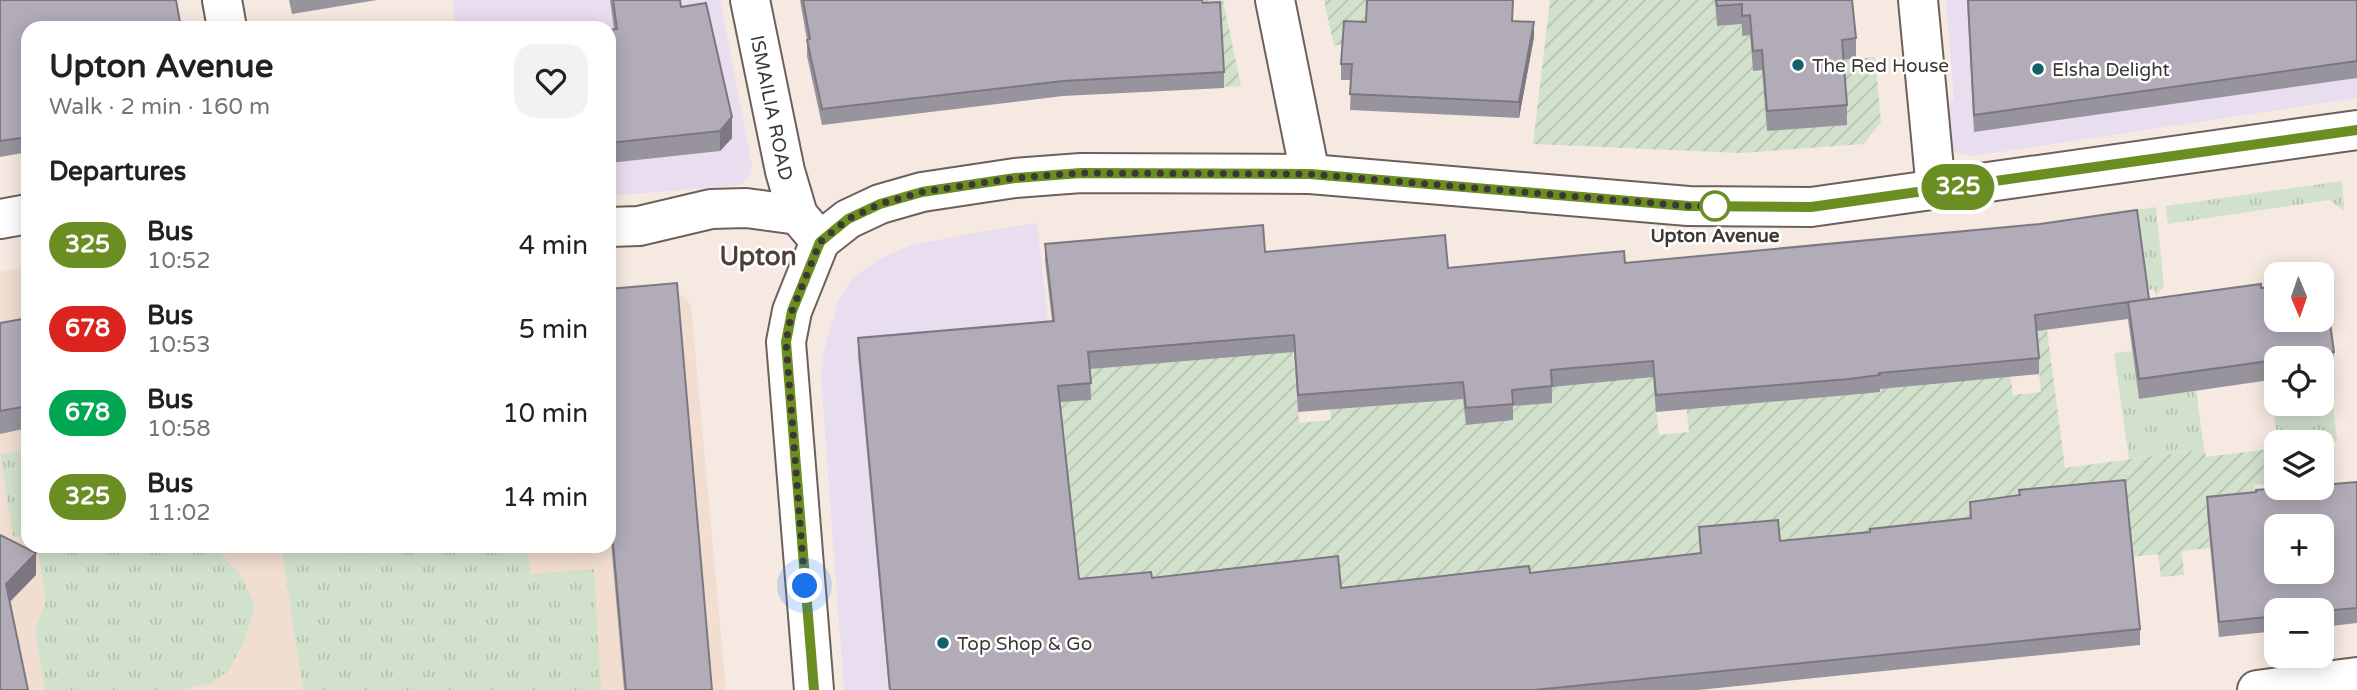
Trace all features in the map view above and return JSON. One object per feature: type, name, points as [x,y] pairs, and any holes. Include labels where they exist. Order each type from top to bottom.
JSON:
[{"type":"main road","points":[[222,0],[226,21]]},
{"type":"main road","name":"ISMAILIA ROAD","points":[[750,0],[785,171],[809,228]]},
{"type":"main road","points":[[1275,0],[1310,174]]},
{"type":"main road","points":[[1918,0],[1936,190]]},
{"type":"main road","points":[[616,228],[639,226],[711,209],[746,208],[809,228],[848,219],[880,204],[922,192],[1015,178],[1081,173],[1310,174],[1688,206],[1811,207],[2357,130]]},
{"type":"main road","points":[[0,219],[21,215]]},
{"type":"main road","points":[[809,228],[786,342],[814,690]]},
{"type":"main road","points":[[2256,690],[2357,677]]},
{"type":"shaded area","points":[[452,0],[610,0],[612,10],[678,0],[720,0],[752,166],[749,177],[742,184],[730,186],[616,195],[616,21],[455,21]]},
{"type":"shaded area","points":[[1946,0],[2357,0],[2357,98],[1973,156],[1959,153],[1950,149],[1947,110],[1954,99]]},
{"type":"shaded area","points":[[1037,223],[1089,690],[844,690],[821,377],[824,351],[838,301],[853,278],[880,259],[908,246]]},
{"type":"shaded area","points":[[21,268],[21,553],[616,553],[616,286],[682,295],[691,305],[726,690],[0,690],[0,272]]},
{"type":"green space","points":[[1202,0],[1223,0],[1241,86],[1224,87],[1203,19]]},
{"type":"green space","points":[[1324,0],[1368,0],[1366,38],[1334,46]]},
{"type":"green space","points":[[1550,0],[1715,0],[1717,26],[1742,24],[1750,35],[1753,70],[1762,70],[1767,131],[1842,60],[1875,57],[1881,122],[1864,144],[1741,153],[1533,144]]},
{"type":"green space","points":[[2342,181],[2344,211],[2329,200],[2168,224],[2165,206]]},
{"type":"green space","points":[[2156,207],[2164,286],[2156,296],[2154,289],[2145,290],[2067,239],[2064,220]]},
{"type":"green space","points":[[2044,307],[2065,468],[2204,449],[2206,457],[2264,450],[2264,484],[2254,485],[2263,569],[2207,513],[2210,548],[2182,551],[2184,575],[2161,577],[2158,554],[2131,557],[1972,543],[1699,544],[1701,572],[1080,609],[1058,402],[1085,329],[1292,339],[1299,423],[1331,420],[1328,375],[1462,390],[1466,424],[1512,406],[1547,348],[1650,351],[1659,435],[1689,432],[1686,403],[1849,395],[1873,329],[2010,373],[2013,395],[2041,392],[2033,309]]},
{"type":"green space","points":[[2132,351],[2139,399],[2196,391],[2204,449],[2129,459],[2114,353]]},
{"type":"green space","points":[[2274,416],[2334,416],[2337,441],[2334,441],[2334,430],[2276,430]]},
{"type":"green space","points":[[21,450],[21,536],[13,537],[0,454]]},
{"type":"green space","points":[[38,553],[221,553],[244,580],[255,607],[244,642],[229,670],[212,683],[182,690],[45,690],[35,630],[46,600]]},
{"type":"green space","points":[[283,553],[405,553],[284,564]]},
{"type":"green space","points":[[405,553],[528,553],[531,574],[594,569],[601,690],[303,690],[284,564]]},
{"type":"building","points":[[0,0],[176,0],[180,21],[21,21],[21,138],[0,141]]},
{"type":"building","points":[[613,0],[680,0],[681,7],[706,3],[732,117],[720,131],[616,142],[616,21]]},
{"type":"building","points":[[803,0],[1220,2],[1224,72],[1063,81],[822,109],[807,40],[810,39]]},
{"type":"building","points":[[1367,0],[1513,0],[1512,21],[1534,22],[1519,102],[1350,94],[1352,64],[1341,64],[1344,21],[1366,22]]},
{"type":"building","name":"The Red House","points":[[1716,0],[1852,0],[1856,38],[1842,40],[1847,105],[1767,111],[1762,50],[1753,51],[1750,15],[1742,16],[1742,4],[1717,6]]},
{"type":"building","points":[[1968,0],[2357,0],[2357,61],[1974,115]]},
{"type":"building","points":[[2137,210],[2149,299],[2035,315],[2039,358],[1879,373],[1880,375],[1849,379],[1656,395],[1653,361],[1551,370],[1552,386],[1512,390],[1513,404],[1466,408],[1463,382],[1298,395],[1294,335],[1088,352],[1091,383],[1058,386],[1079,579],[1151,572],[1152,578],[1338,556],[1341,588],[1529,566],[1530,573],[1701,553],[1699,527],[1778,520],[1780,541],[1870,532],[1870,529],[1971,518],[1970,502],[2020,495],[2019,490],[2125,480],[2140,629],[1534,690],[890,690],[858,338],[1054,321],[1045,244],[1263,225],[1265,252],[1445,235],[1448,268],[1624,251],[1625,263],[2040,224]]},
{"type":"building","points":[[677,283],[712,690],[626,690],[614,553],[616,553],[616,288]]},
{"type":"building","points":[[2261,284],[2261,288],[2264,288],[2264,332],[2331,332],[2333,346],[2264,346],[2264,362],[2139,379],[2128,302]]},
{"type":"building","points":[[21,319],[21,407],[0,411],[0,323]]},
{"type":"building","points":[[2357,482],[2357,608],[2334,610],[2334,598],[2264,598],[2264,617],[2219,622],[2207,497],[2264,489],[2264,500],[2334,500],[2334,484]]},
{"type":"building","points":[[0,535],[21,546],[21,553],[36,553],[6,584],[28,690],[0,690]]},
{"type":"bus line","name":"325","points":[[814,690],[786,342],[792,311],[820,242],[848,219],[880,204],[922,192],[1015,178],[1081,173],[1310,174],[1688,206],[1811,207],[2357,130]]},
{"type":"place","name":"The Red House","points":[[1798,65]]},
{"type":"place","name":"Elsha Delight","points":[[2038,69]]},
{"type":"place","name":"Upton Avenue","points":[[1715,206]]},
{"type":"place","name":"Top Shop & Go","points":[[943,643]]},
{"type":"district","name":"Upton","points":[[758,256]]},
{"type":"route","points":[[805,586],[786,342],[792,311],[820,242],[848,219],[880,204],[922,192],[1015,178],[1081,173],[1310,174],[1688,206],[1715,206]]}]
